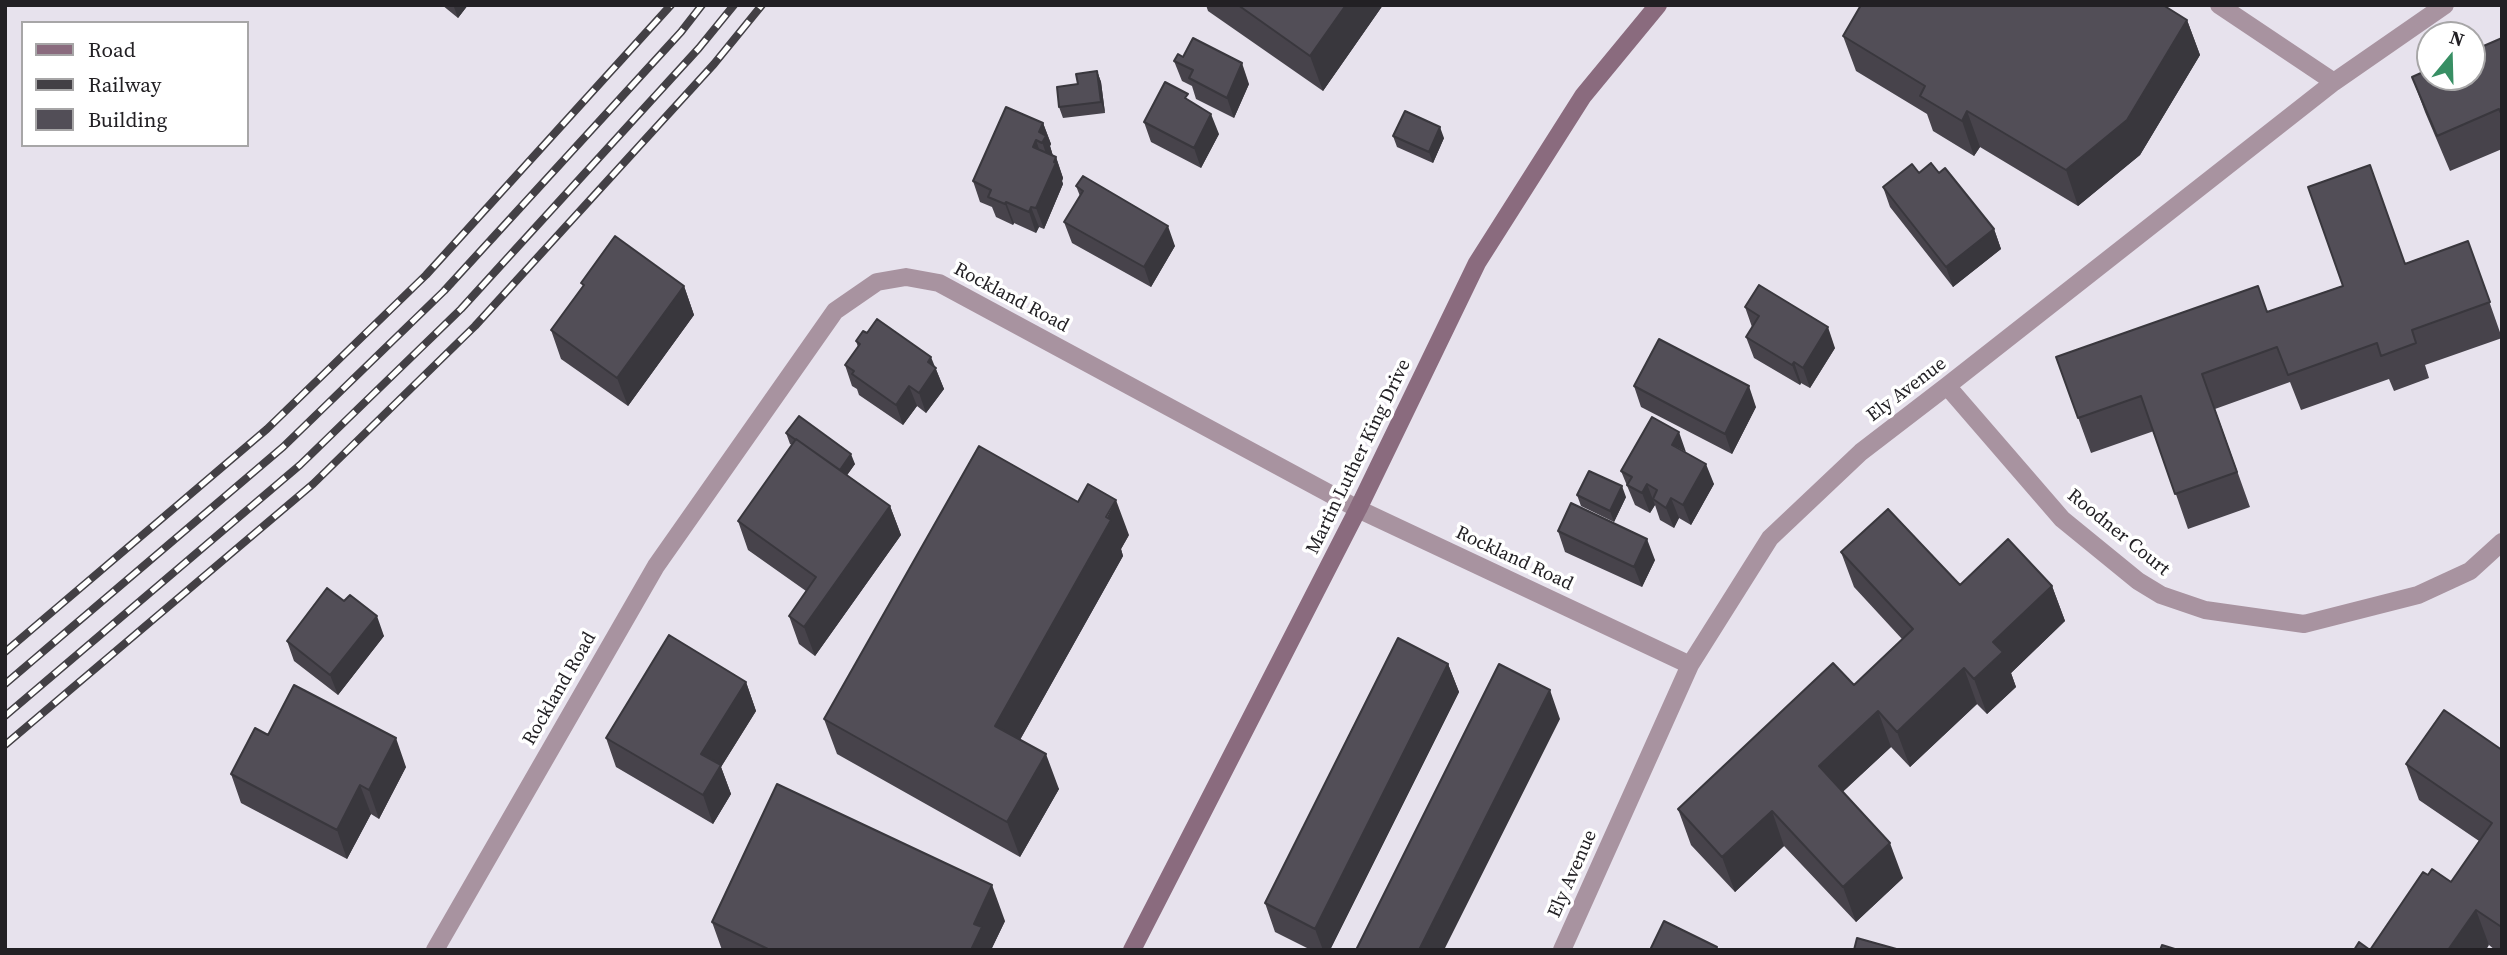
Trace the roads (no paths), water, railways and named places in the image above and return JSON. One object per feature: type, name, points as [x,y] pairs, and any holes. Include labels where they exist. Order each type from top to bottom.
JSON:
[{"type":"main road","name":"Martin Luther King Drive","points":[[1132,950],[1358,509],[1478,263],[1583,96],[1658,5]]},
{"type":"street","points":[[2219,5],[2334,82]]},
{"type":"street","name":"Ely Avenue","points":[[1562,950],[1690,665],[1770,538],[1861,452],[2334,82],[2445,5]]},
{"type":"street","name":"Rockland Road","points":[[435,950],[656,566],[835,311],[877,282],[906,277],[939,283],[1358,509],[1690,665]]},
{"type":"street","name":"Roodner Court","points":[[1947,386],[2062,519],[2138,582],[2161,595],[2205,610],[2304,624],[2418,595],[2470,571],[2502,542]]},
{"type":"railway","points":[[5,652],[267,429],[426,275],[671,5]]},
{"type":"railway","points":[[5,684],[283,447],[444,291],[681,32],[702,5]]},
{"type":"railway","points":[[5,716],[300,465],[461,309],[699,48],[734,5]]},
{"type":"railway","points":[[5,745],[313,484],[475,326],[714,64],[762,5]]}]
